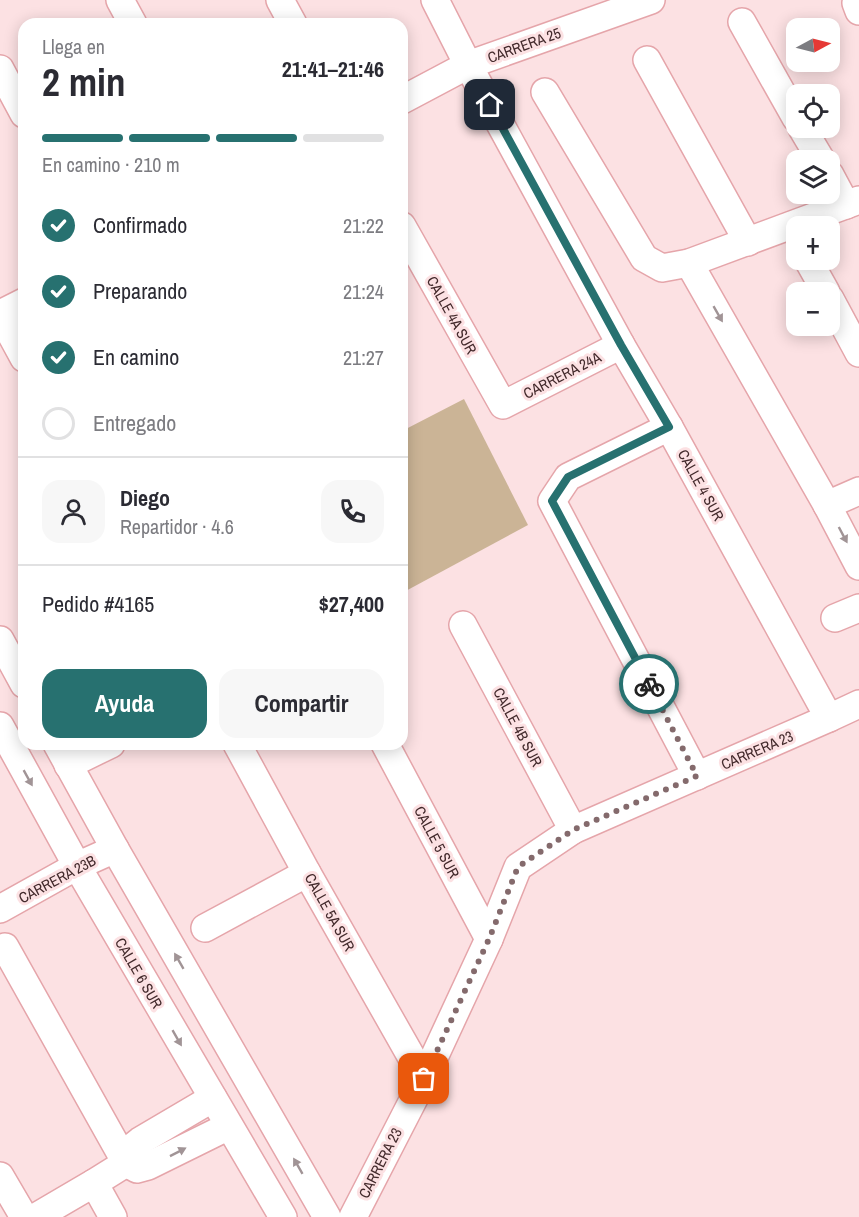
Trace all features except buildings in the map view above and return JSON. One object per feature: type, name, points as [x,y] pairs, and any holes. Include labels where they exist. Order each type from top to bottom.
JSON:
[{"type":"street","points":[[120,0],[130,18]]},
{"type":"street","points":[[280,0],[290,18]]},
{"type":"street","name":"CALLE 4 SUR","points":[[435,0],[621,345],[669,427],[829,718]]},
{"type":"street","name":"CARRERA 25","points":[[408,97],[468,65],[651,0]]},
{"type":"street","points":[[857,0],[859,11]]},
{"type":"street","points":[[742,22],[786,100]]},
{"type":"street","points":[[647,60],[748,242]]},
{"type":"street","points":[[0,69],[18,103]]},
{"type":"street","points":[[545,92],[644,258],[662,268],[689,263],[748,242],[786,234]]},
{"type":"street","points":[[826,216],[853,203],[840,187]]},
{"type":"street","name":"CALLE 4A SUR","points":[[408,237],[503,405]]},
{"type":"street","points":[[689,263],[827,505],[859,566]]},
{"type":"street","points":[[18,305],[0,314],[18,347]]},
{"type":"street","points":[[840,318],[859,353]]},
{"type":"street","name":"CARRERA 24A","points":[[503,405],[621,345]]},
{"type":"street","points":[[669,427],[568,477],[552,501],[697,776]]},
{"type":"street","points":[[827,505],[859,491]]},
{"type":"street","name":"CALLE 4B SUR","points":[[463,625],[573,830]]},
{"type":"street","points":[[0,640],[18,673]]},
{"type":"street","name":"CARRERA 23","points":[[353,1217],[424,1079],[489,939],[518,867],[573,830],[859,704]]},
{"type":"street","name":"CALLE 6 SUR","points":[[0,726],[76,866],[283,1217]]},
{"type":"street","points":[[82,750],[63,754],[115,849],[327,1217]]},
{"type":"street","name":"CALLE 5A SUR","points":[[240,750],[424,1079]]},
{"type":"street","name":"CALLE 5 SUR","points":[[388,750],[489,939]]},
{"type":"street","name":"CARRERA 23B","points":[[0,909],[76,866],[115,849]]},
{"type":"street","points":[[205,928],[307,873]]},
{"type":"street","points":[[5,947],[126,1163],[137,1169],[148,1166],[229,1126]]},
{"type":"street","points":[[36,1217],[126,1163],[130,1149],[140,1141],[213,1098]]},
{"type":"street","points":[[0,1176],[24,1217]]},
{"type":"street","points":[[94,1183],[113,1217]]},
{"type":"shaded area","points":[[464,399],[528,525],[408,590],[408,428]]},
{"type":"way so far","points":[[424,1079],[489,939],[518,867],[573,830],[697,776],[649,684]]},
{"type":"route","points":[[490,105],[621,345],[669,427],[568,477],[552,501],[649,684]]}]
